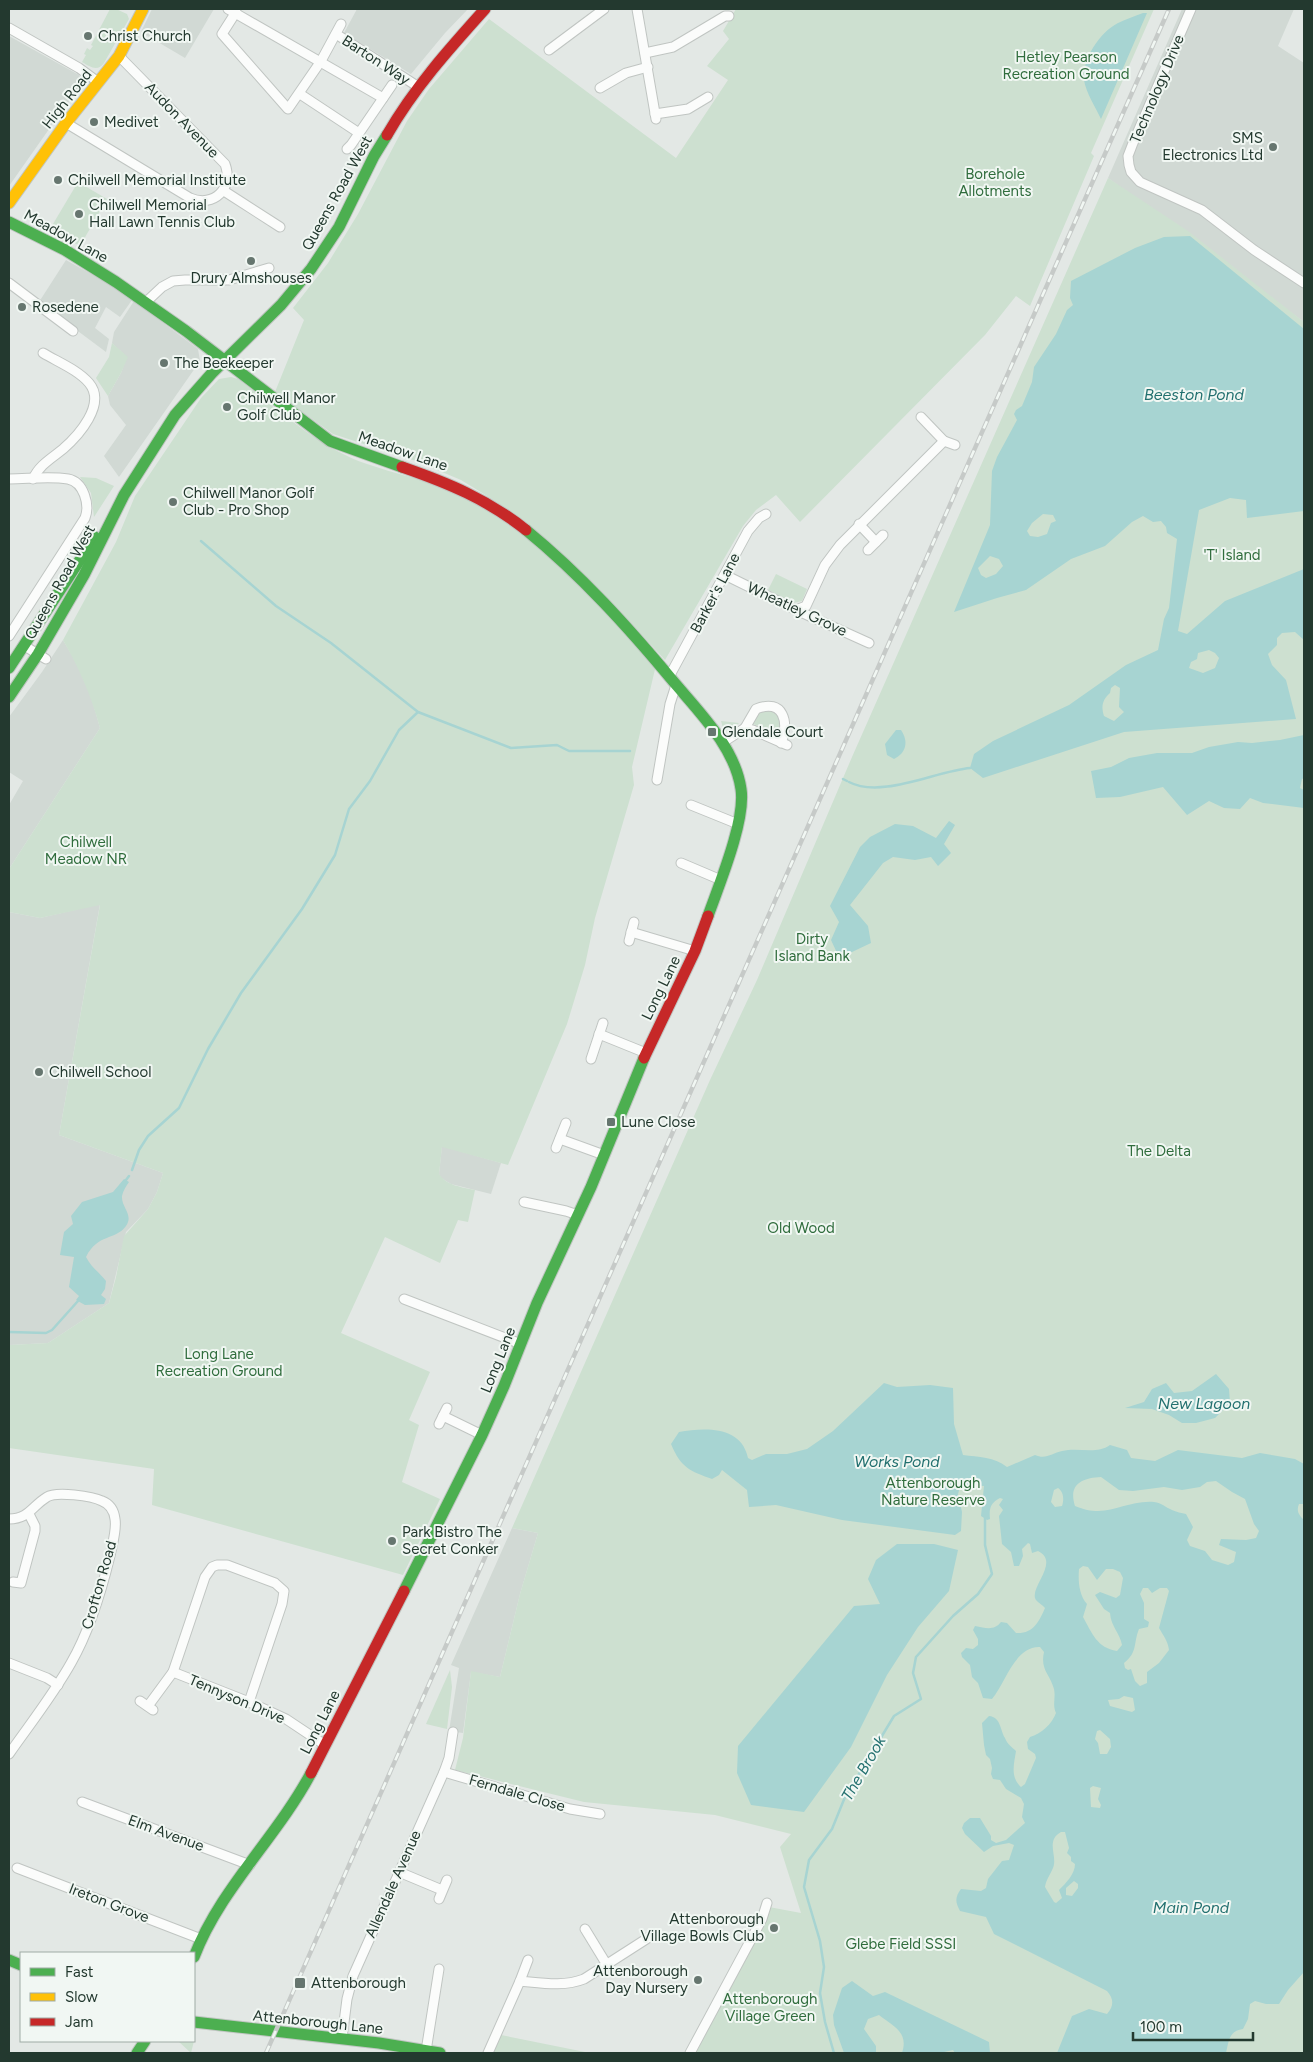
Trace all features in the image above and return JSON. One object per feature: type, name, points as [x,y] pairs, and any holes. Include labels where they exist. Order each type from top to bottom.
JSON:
[{"type":"street","name":"Queens Road West","points":[[9,668],[175,415],[225,360],[281,305],[322,254],[351,205],[374,156],[417,86],[485,9]]},
{"type":"street","points":[[549,50],[604,9]]},
{"type":"street","points":[[637,9],[656,116],[688,108],[708,97]]},
{"type":"street","name":"Technology Drive","points":[[1191,9],[1132,143],[1128,156],[1131,172],[1140,182],[1202,210],[1254,250],[1304,283]]},
{"type":"street","name":"High Road","points":[[9,203],[66,123],[119,56],[140,10]]},
{"type":"street","points":[[341,24],[321,61],[288,109],[222,34],[232,10],[260,23],[321,61],[383,98]]},
{"type":"street","points":[[645,53],[673,47],[729,16]]},
{"type":"street","points":[[9,28],[80,68],[98,82]]},
{"type":"street","name":"Barton Way","points":[[336,34],[417,86]]},
{"type":"street","name":"Audon Avenue","points":[[119,56],[225,164],[228,175],[224,191]]},
{"type":"street","points":[[600,88],[626,73],[648,67]]},
{"type":"street","points":[[347,149],[351,146],[392,85]]},
{"type":"street","points":[[300,94],[359,133]]},
{"type":"street","points":[[66,123],[190,198],[197,201],[211,200],[224,191],[280,227]]},
{"type":"street","name":"Meadow Lane","points":[[9,222],[65,250],[99,270],[146,302],[330,441],[451,484],[490,505],[514,521],[550,550],[597,594],[672,681],[722,743]]},
{"type":"street","points":[[146,302],[162,287],[173,281],[229,280],[269,268]]},
{"type":"street","points":[[9,283],[73,330]]},
{"type":"street","points":[[33,479],[38,470],[69,443],[84,424],[91,415],[94,401],[90,384],[44,353]]},
{"type":"street","points":[[48,368],[53,359]]},
{"type":"street","points":[[921,417],[944,441],[956,445]]},
{"type":"street","points":[[796,610],[806,606],[829,559],[859,524],[944,441]]},
{"type":"street","points":[[9,479],[68,479],[73,481],[84,494],[87,502],[87,513],[9,636]]},
{"type":"street","name":"Queens Road West","points":[[9,697],[42,656],[118,504]]},
{"type":"street","name":"Barker's Lane","points":[[672,681],[748,531],[759,518],[766,514]]},
{"type":"street","points":[[859,524],[876,542]]},
{"type":"street","points":[[868,550],[883,535]]},
{"type":"street","name":"Wheatley Grove","points":[[725,575],[869,643]]},
{"type":"street","points":[[23,645],[42,656]]},
{"type":"street","points":[[658,780],[654,767],[670,704],[672,681]]},
{"type":"street","points":[[722,743],[745,728],[756,709],[765,707],[776,709],[782,713],[786,721],[784,744],[745,728]]},
{"type":"street","name":"Long Lane","points":[[195,1954],[201,1939],[221,1906],[305,1784],[482,1435],[537,1303],[604,1155],[646,1053],[695,951],[721,880],[741,809],[741,789],[733,764],[722,743]]},
{"type":"street","points":[[691,805],[738,824]]},
{"type":"street","points":[[681,863],[721,880]]},
{"type":"street","points":[[634,922],[630,936],[695,951]]},
{"type":"street","points":[[591,1059],[603,1023]]},
{"type":"street","points":[[600,1034],[646,1053]]},
{"type":"street","points":[[566,1123],[558,1143],[604,1155]]},
{"type":"street","points":[[524,1201],[578,1215]]},
{"type":"street","points":[[404,1300],[521,1344]]},
{"type":"street","points":[[443,1416],[482,1435]]},
{"type":"street","name":"Crofton Road","points":[[9,1519],[23,1517],[29,1514],[47,1497],[62,1494],[102,1501],[111,1508],[116,1520],[109,1561],[94,1611],[80,1646],[58,1685],[9,1754]]},
{"type":"street","points":[[12,1582],[21,1584],[35,1531],[35,1526],[29,1514]]},
{"type":"street","points":[[147,1705],[174,1672],[208,1570],[217,1565],[227,1566],[275,1583],[281,1586],[285,1595],[249,1702]]},
{"type":"street","points":[[9,1663],[47,1678],[58,1685]]},
{"type":"street","name":"Tennyson Drive","points":[[174,1672],[286,1719],[325,1745]]},
{"type":"street","name":"Allendale Avenue","points":[[342,2038],[347,1999],[353,1976],[444,1772],[449,1758],[453,1732]]},
{"type":"street","name":"Ferndale Close","points":[[444,1772],[594,1816]]},
{"type":"street","name":"Elm Avenue","points":[[82,1802],[250,1864]]},
{"type":"street","name":"Ireton Grove","points":[[17,1868],[201,1939]]},
{"type":"street","points":[[399,1872],[440,1894],[447,1880]]},
{"type":"street","points":[[690,2053],[736,1964],[762,1919],[767,1903]]},
{"type":"street","points":[[600,1932],[588,1933],[607,1964]]},
{"type":"street","points":[[520,1981],[557,1984],[575,1983],[647,1938],[649,1949]]},
{"type":"street","points":[[488,2053],[528,1960]]},
{"type":"street","points":[[426,2050],[441,1973]]},
{"type":"street","name":"Attenborough Lane","points":[[195,2022],[235,2028],[342,2038],[440,2053]]},
{"type":"street","points":[[137,2053],[144,2042]]},
{"type":"shaded area","points":[[152,9],[214,9],[185,58],[141,32]]},
{"type":"shaded area","points":[[357,9],[468,9],[411,74],[344,33]]},
{"type":"shaded area","points":[[1182,9],[1294,9],[1278,46],[1304,63],[1304,322],[1108,178]]},
{"type":"shaded area","points":[[9,36],[79,75],[83,85],[66,105],[9,186]]},
{"type":"shaded area","points":[[66,260],[111,285],[132,300],[120,317],[106,307],[95,328],[109,339],[106,352],[39,302]]},
{"type":"shaded area","points":[[134,301],[198,349],[200,361],[119,477],[104,456],[126,425],[110,405],[108,396],[121,373],[127,357],[112,343],[114,332]]},
{"type":"shaded area","points":[[63,640],[77,664],[91,696],[100,728],[9,869],[9,805],[23,781],[9,772],[9,717]]},
{"type":"shaded area","name":"Chilwell School","points":[[100,904],[59,1135],[163,1173],[157,1192],[148,1209],[126,1232],[109,1303],[48,1343],[9,1345],[9,912],[40,918]]},
{"type":"shaded area","points":[[442,1146],[501,1163],[491,1194],[451,1184],[441,1178],[439,1174]]},
{"type":"shaded area","points":[[512,1528],[538,1533],[520,1594],[500,1677],[471,1672],[463,1733],[449,1731],[459,1668],[451,1665]]},
{"type":"green space","points":[[110,9],[116,9],[127,14],[129,19],[102,66],[97,68],[91,67],[82,62],[86,55],[84,54],[87,48],[90,50],[93,46],[91,45]]},
{"type":"green space","points":[[736,9],[1154,9],[1091,153],[1094,156],[1030,306],[1016,296],[985,335],[800,522],[776,495],[756,510],[743,526],[665,660],[616,607],[559,551],[530,526],[497,502],[461,480],[416,461],[333,434],[275,392],[304,320],[293,308],[328,263],[358,214],[407,121],[429,89],[489,19],[676,158],[728,80],[707,66],[729,39],[723,31]]},
{"type":"green space","name":"Attenborough Nature Reserve","points":[[1108,178],[1188,231],[1304,322],[1304,2053],[696,2053],[769,1907],[801,1913],[780,1847],[791,1834],[715,1815],[584,1802],[455,1770],[463,1738],[471,1671],[500,1677],[520,1594],[538,1533],[512,1528],[710,1080],[757,980],[852,757]]},
{"type":"green space","points":[[78,182],[107,199],[80,246],[50,229]]},
{"type":"green space","points":[[112,343],[128,357],[108,396],[96,378],[109,357]]},
{"type":"green space","points":[[231,377],[238,379],[315,438],[349,457],[381,469],[451,490],[477,503],[526,538],[549,558],[656,665],[632,767],[634,785],[595,918],[585,965],[567,1024],[508,1165],[442,1147],[439,1174],[442,1178],[450,1184],[475,1190],[468,1222],[458,1220],[440,1263],[385,1237],[341,1333],[430,1372],[409,1420],[419,1425],[402,1482],[440,1499],[403,1575],[152,1505],[154,1469],[9,1448],[9,1345],[48,1343],[109,1303],[124,1236],[148,1209],[157,1192],[163,1173],[59,1135],[100,905],[40,918],[9,912],[9,869],[100,728],[84,683],[63,640],[116,542],[135,496],[201,398],[219,379]]},
{"type":"green space","points":[[80,477],[96,478],[114,486],[94,517],[91,493]]},
{"type":"green space","points":[[776,574],[807,589],[802,601],[793,603],[768,590]]},
{"type":"green space","points":[[766,710],[772,711],[782,718],[781,735],[751,723],[755,714]]},
{"type":"green space","points":[[721,721],[739,723],[729,732],[723,728]]},
{"type":"green space","points":[[450,1670],[452,1687],[447,1729],[426,1724]]},
{"type":"green space","points":[[501,2035],[585,2052],[493,2053]]},
{"type":"green space","points":[[179,2042],[194,2042],[191,2053]]},
{"type":"water","points":[[1147,13],[1101,119],[1084,80],[1084,72],[1089,55],[1099,39],[1111,27]]},
{"type":"water","name":"Beeston Pond","points":[[1190,236],[1304,329],[1304,511],[1247,518],[1246,500],[1230,498],[1199,510],[1178,631],[1187,634],[1225,601],[1304,569],[1304,640],[1295,632],[1282,633],[1277,638],[1277,645],[1268,654],[1272,665],[1286,680],[1296,719],[1124,732],[983,778],[970,768],[974,754],[993,741],[1069,705],[1126,665],[1158,650],[1164,619],[1169,608],[1177,539],[1167,533],[1166,527],[1161,521],[1153,522],[1143,516],[1132,522],[1105,546],[1071,559],[1026,590],[954,612],[990,525],[992,471],[997,457],[1017,420],[1014,414],[1022,406],[1032,382],[1034,367],[1056,334],[1067,310],[1073,305],[1070,298],[1071,281],[1135,248],[1164,237]],"holes":[[[1043,514],[1053,515],[1056,521],[1051,523],[1047,534],[1038,537],[1030,536],[1027,531],[1032,523]],[[990,556],[999,559],[1003,566],[996,574],[986,578],[981,575],[978,568]],[[1209,650],[1215,653],[1219,658],[1215,668],[1203,673],[1189,668],[1191,662],[1197,659],[1198,653]],[[1115,685],[1120,688],[1119,707],[1124,712],[1114,721],[1104,716],[1103,710],[1104,701],[1111,688]]]},
{"type":"water","points":[[896,730],[901,730],[905,739],[905,747],[901,754],[894,759],[887,755],[885,744]]},
{"type":"water","points":[[1304,735],[1304,778],[1300,788],[1304,790],[1304,808],[1263,803],[1250,798],[1240,809],[1224,808],[1209,801],[1187,815],[1163,787],[1120,797],[1096,798],[1091,771],[1111,767],[1129,758],[1157,753],[1192,753],[1209,747],[1238,742],[1252,743]]},
{"type":"water","points":[[949,821],[955,825],[944,844],[951,853],[938,866],[931,857],[915,860],[893,857],[883,863],[850,905],[868,926],[871,943],[852,952],[838,955],[831,940],[839,922],[830,906],[860,847],[870,837],[895,824],[913,826],[936,838]]},
{"type":"water","points":[[124,1179],[129,1182],[122,1196],[129,1218],[128,1222],[122,1231],[96,1244],[86,1257],[106,1281],[105,1289],[101,1295],[106,1299],[104,1304],[85,1305],[76,1300],[79,1296],[69,1287],[74,1257],[60,1255],[64,1232],[73,1224],[71,1216],[82,1202],[113,1192]]},
{"type":"water","name":"New Lagoon","points":[[1216,1374],[1229,1389],[1230,1403],[1215,1418],[1196,1423],[1182,1423],[1169,1415],[1152,1409],[1125,1408],[1144,1402],[1152,1389],[1166,1383],[1174,1393],[1192,1391]]},
{"type":"water","name":"Main Pond","points":[[884,1383],[897,1387],[930,1385],[953,1388],[954,1424],[963,1455],[992,1459],[1007,1467],[1035,1455],[1042,1457],[1068,1450],[1099,1450],[1110,1445],[1127,1450],[1131,1458],[1155,1461],[1178,1450],[1242,1458],[1260,1453],[1295,1459],[1304,1464],[1304,1504],[1299,1504],[1298,1511],[1304,1520],[1304,1972],[1288,1990],[1279,2004],[1266,2004],[1255,2001],[1250,2004],[1248,2019],[1243,2029],[1238,2030],[1230,2037],[1226,2053],[1057,2053],[1072,2016],[1089,2009],[1107,2014],[1111,2008],[1112,2000],[1107,1991],[994,1934],[986,1917],[960,1911],[958,1908],[957,1897],[961,1889],[981,1891],[986,1888],[988,1879],[1002,1861],[1009,1860],[1014,1845],[1009,1843],[993,1846],[984,1852],[965,1834],[962,1828],[964,1823],[970,1818],[980,1818],[991,1836],[991,1840],[996,1843],[1006,1840],[1025,1823],[1022,1817],[1024,1804],[1021,1798],[1006,1789],[1000,1780],[993,1779],[990,1759],[986,1755],[984,1745],[982,1723],[989,1716],[998,1721],[1007,1742],[1016,1751],[1014,1775],[1021,1787],[1025,1784],[1036,1758],[1035,1754],[1028,1749],[1027,1742],[1030,1737],[1046,1728],[1056,1713],[1054,1689],[1044,1668],[1044,1652],[1040,1647],[1031,1648],[1024,1652],[1012,1666],[992,1699],[983,1698],[978,1683],[972,1677],[970,1665],[962,1657],[961,1653],[966,1648],[973,1649],[978,1645],[978,1639],[973,1630],[975,1626],[993,1628],[1001,1622],[1007,1623],[1016,1633],[1022,1633],[1035,1626],[1045,1608],[1036,1600],[1035,1595],[1045,1568],[1044,1556],[1038,1551],[1032,1553],[1028,1543],[1022,1549],[1023,1556],[1019,1566],[1014,1566],[1011,1552],[1002,1544],[999,1516],[1003,1510],[999,1505],[1003,1499],[1000,1498],[992,1504],[990,1519],[987,1520],[981,1516],[984,1486],[964,1485],[960,1487],[958,1494],[962,1512],[961,1531],[955,1535],[842,1520],[776,1505],[749,1507],[747,1490],[722,1470],[719,1475],[712,1479],[687,1468],[671,1444],[679,1432],[699,1430],[720,1431],[738,1439],[744,1447],[748,1458],[752,1460],[766,1454],[787,1454],[807,1449],[833,1431]],"holes":[[[1101,1477],[1119,1490],[1133,1491],[1164,1487],[1182,1490],[1200,1487],[1207,1482],[1216,1481],[1245,1499],[1254,1524],[1259,1531],[1256,1538],[1246,1540],[1221,1539],[1219,1545],[1236,1552],[1234,1562],[1228,1565],[1212,1560],[1205,1551],[1190,1546],[1187,1540],[1193,1527],[1186,1514],[1174,1511],[1159,1503],[1143,1502],[1097,1511],[1075,1506],[1073,1498],[1075,1487],[1088,1479]],[[1058,1488],[1063,1496],[1062,1506],[1055,1507],[1051,1502],[1054,1490]],[[1083,1566],[1088,1567],[1097,1580],[1106,1569],[1120,1572],[1123,1578],[1120,1595],[1116,1598],[1100,1592],[1095,1595],[1104,1609],[1110,1613],[1122,1645],[1117,1651],[1105,1647],[1092,1634],[1083,1617],[1087,1604],[1079,1583],[1079,1569]],[[1143,1588],[1148,1588],[1152,1593],[1160,1588],[1167,1588],[1169,1591],[1159,1628],[1169,1650],[1159,1663],[1147,1672],[1147,1683],[1140,1686],[1135,1681],[1131,1669],[1125,1668],[1124,1663],[1133,1651],[1139,1629],[1148,1627],[1149,1622],[1144,1619],[1144,1603],[1140,1594]],[[1124,1696],[1133,1698],[1135,1710],[1132,1712],[1110,1706],[1108,1700],[1119,1699]],[[1100,1730],[1110,1739],[1111,1747],[1107,1754],[1100,1754],[1098,1743],[1095,1739],[1097,1731]],[[1093,1786],[1101,1788],[1098,1799],[1101,1805],[1100,1808],[1091,1807],[1090,1788]],[[1061,1832],[1065,1832],[1069,1848],[1067,1853],[1075,1864],[1072,1875],[1059,1890],[1062,1898],[1056,1903],[1045,1887],[1054,1863],[1053,1844],[1056,1836]],[[1074,1881],[1078,1884],[1078,1888],[1072,1896],[1066,1895],[1066,1888]]]},
{"type":"water","points":[[897,1544],[934,1544],[958,1550],[949,1591],[918,1627],[887,1675],[851,1747],[804,1812],[751,1805],[737,1773],[738,1746],[854,1606],[880,1604],[868,1579],[876,1560]]},
{"type":"water","points":[[852,1981],[873,1996],[885,1992],[989,2042],[990,2053],[955,2053],[953,2050],[940,2053],[902,2053],[903,2040],[898,2030],[879,2015],[868,2019],[864,2029],[876,2046],[876,2053],[844,2053],[834,2025],[833,2015],[842,1988]]},
{"type":"waterway","points":[[201,541],[276,606],[331,643],[418,712],[511,748],[557,745],[569,751],[630,751]]},
{"type":"waterway","points":[[132,1170],[139,1150],[148,1136],[179,1108],[208,1049],[241,993],[302,909],[335,855],[349,809],[370,781],[399,730],[418,712]]},
{"type":"waterway","points":[[849,782],[862,786],[892,786],[970,768]]},
{"type":"waterway","points":[[843,779],[847,781]]},
{"type":"waterway","points":[[126,1180],[129,1176]]},
{"type":"waterway","points":[[9,1332],[46,1333],[52,1330],[78,1301]]},
{"type":"waterway","name":"The Brook","points":[[834,2053],[825,2022],[820,1993],[824,1967],[820,1941],[804,1887],[809,1860],[832,1829],[845,1797],[894,1716],[921,1699],[913,1673],[916,1657],[953,1616],[978,1594],[992,1574],[985,1545],[985,1518]]},
{"type":"railway","points":[[266,2053],[1169,9]]},
{"type":"traffic: fast","points":[[9,697],[38,654],[84,575],[124,495],[175,415],[212,373],[281,305],[311,269],[339,227],[374,156],[387,135]]},
{"type":"traffic: fast","points":[[9,222],[65,250],[116,282],[186,331],[330,441],[402,467]]},
{"type":"traffic: fast","points":[[526,530],[585,583],[621,621],[704,718],[732,759],[741,789],[740,818],[725,870],[708,916]]},
{"type":"traffic: fast","points":[[9,668],[95,537]]},
{"type":"traffic: fast","points":[[404,1591],[482,1435],[537,1303],[591,1187],[644,1058]]},
{"type":"traffic: fast","points":[[195,1955],[218,1909],[282,1819],[311,1773]]},
{"type":"traffic: fast","points":[[9,1960],[20,1965]]},
{"type":"traffic: fast","points":[[195,2022],[379,2043],[440,2053]]},
{"type":"traffic: fast","points":[[137,2053],[144,2042]]},
{"type":"traffic: slow","points":[[9,203],[66,123],[119,56],[143,9]]},
{"type":"traffic: jam","points":[[387,135],[420,85],[485,9]]},
{"type":"traffic: jam","points":[[402,467],[467,493],[497,509],[526,530]]},
{"type":"traffic: jam","points":[[644,1058],[695,951],[708,916]]},
{"type":"traffic: jam","points":[[311,1773],[404,1591]]},
{"type":"place","name":"Christ Church","points":[[88,36]]},
{"type":"place","name":"Medivet","points":[[94,122]]},
{"type":"place","name":"SMS Electronics Ltd","points":[[1273,147]]},
{"type":"place","name":"Chilwell Memorial Institute","points":[[58,180]]},
{"type":"place","name":"Chilwell Memorial Hall Lawn Tennis Club","points":[[79,214]]},
{"type":"place","name":"Drury Almshouses","points":[[251,261]]},
{"type":"place","name":"Rosedene","points":[[22,307]]},
{"type":"place","name":"The Beekeeper","points":[[164,363]]},
{"type":"place","name":"Chilwell Manor Golf Club","points":[[227,407]]},
{"type":"place","name":"Chilwell Manor Golf Club - Pro Shop","points":[[173,502]]},
{"type":"place","name":"Glendale Court","points":[[712,732]]},
{"type":"place","name":"Chilwell School","points":[[39,1072]]},
{"type":"place","name":"Lune Close","points":[[611,1122]]},
{"type":"place","name":"Park Bistro The Secret Conker","points":[[392,1541]]},
{"type":"place","name":"Attenborough Village Bowls Club","points":[[774,1928]]},
{"type":"place","name":"Attenborough Day Nursery","points":[[698,1980]]},
{"type":"place","name":"Attenborough","points":[[300,1983]]},
{"type":"park label","name":"Hetley Pearson Recreation Ground","points":[[1066,66]]},
{"type":"park label","name":"Borehole Allotments","points":[[995,182]]},
{"type":"park label","name":"'T' Island","points":[[1232,555]]},
{"type":"park label","name":"Chilwell Meadow NR","points":[[86,850]]},
{"type":"park label","name":"Dirty Island Bank","points":[[812,948]]},
{"type":"park label","name":"The Delta","points":[[1159,1151]]},
{"type":"park label","name":"Old Wood","points":[[801,1228]]},
{"type":"park label","name":"Long Lane Recreation Ground","points":[[219,1362]]},
{"type":"park label","name":"Glebe Field SSSI","points":[[901,1944]]},
{"type":"park label","name":"Attenborough Village Green","points":[[770,2008]]},
{"type":"water label","name":"Works Pond","points":[[897,1461]]}]
